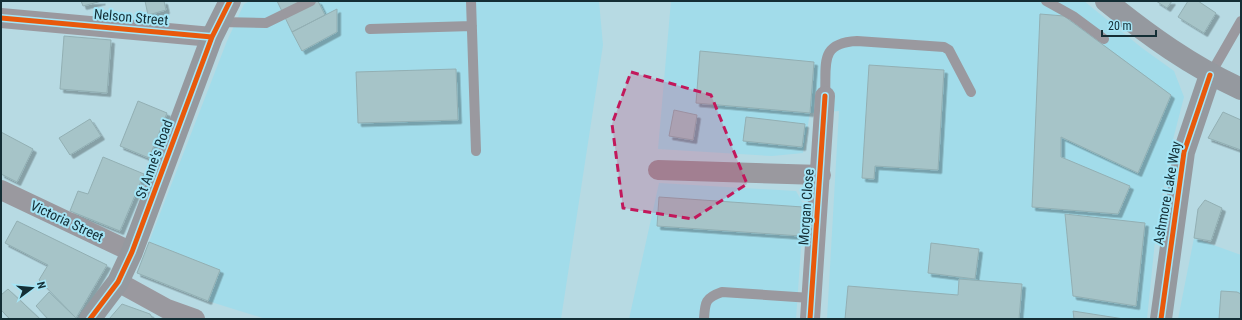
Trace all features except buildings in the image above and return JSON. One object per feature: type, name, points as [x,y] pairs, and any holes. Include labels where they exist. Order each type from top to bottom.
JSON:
[{"type":"street","name":"St Anne's Road","points":[[90,319],[118,282],[132,252],[215,29],[230,1]]},
{"type":"street","points":[[1106,1],[1151,37],[1210,74],[1241,89]]},
{"type":"street","name":"Nelson Street","points":[[1,18],[215,29]]},
{"type":"street","name":"Ashmore Lake Way","points":[[1161,319],[1184,152],[1210,74]]},
{"type":"street","name":"Morgan Close","points":[[810,319],[825,96]]},
{"type":"street","name":"Morgan Close","points":[[658,170],[820,175]]},
{"type":"street","name":"Victoria Street","points":[[1,190],[132,252]]},
{"type":"street","points":[[118,282],[170,314],[195,319]]},
{"type":"lane","points":[[215,29],[266,23],[312,1]]},
{"type":"lane","points":[[471,1],[476,151]]},
{"type":"lane","points":[[1046,1],[1073,16],[1104,39]]},
{"type":"lane","points":[[1210,74],[1241,21]]},
{"type":"lane","points":[[370,29],[472,26]]},
{"type":"lane","points":[[825,96],[828,54],[831,48],[845,42],[857,41],[944,47],[949,50],[971,92]]},
{"type":"lane","points":[[704,319],[705,303],[712,296],[722,292],[811,298]]},
{"type":"highlighted area","points":[[631,72],[711,95],[747,184],[693,219],[623,208],[612,124]]},
{"type":"shaded area","points":[[250,1],[599,1],[603,45],[561,319],[266,319],[208,301],[220,270],[149,242],[227,41],[244,4]]},
{"type":"shaded area","points":[[671,1],[1084,1],[1142,48],[1174,71],[1184,97],[1169,155],[1155,241],[1147,319],[827,319],[839,111],[810,113],[803,153],[772,156],[658,149]]},
{"type":"shaded area","points":[[659,183],[796,191],[804,205],[796,319],[629,319]]},
{"type":"shaded area","points":[[1194,238],[1241,255],[1241,319],[1178,319]]},
{"type":"cycle path","points":[[90,319],[118,282],[132,252],[212,37],[230,1]]},
{"type":"cycle path","points":[[1,18],[212,37]]},
{"type":"cycle path","points":[[1161,319],[1184,152],[1210,75]]},
{"type":"cycle path","points":[[810,319],[825,96]]}]
